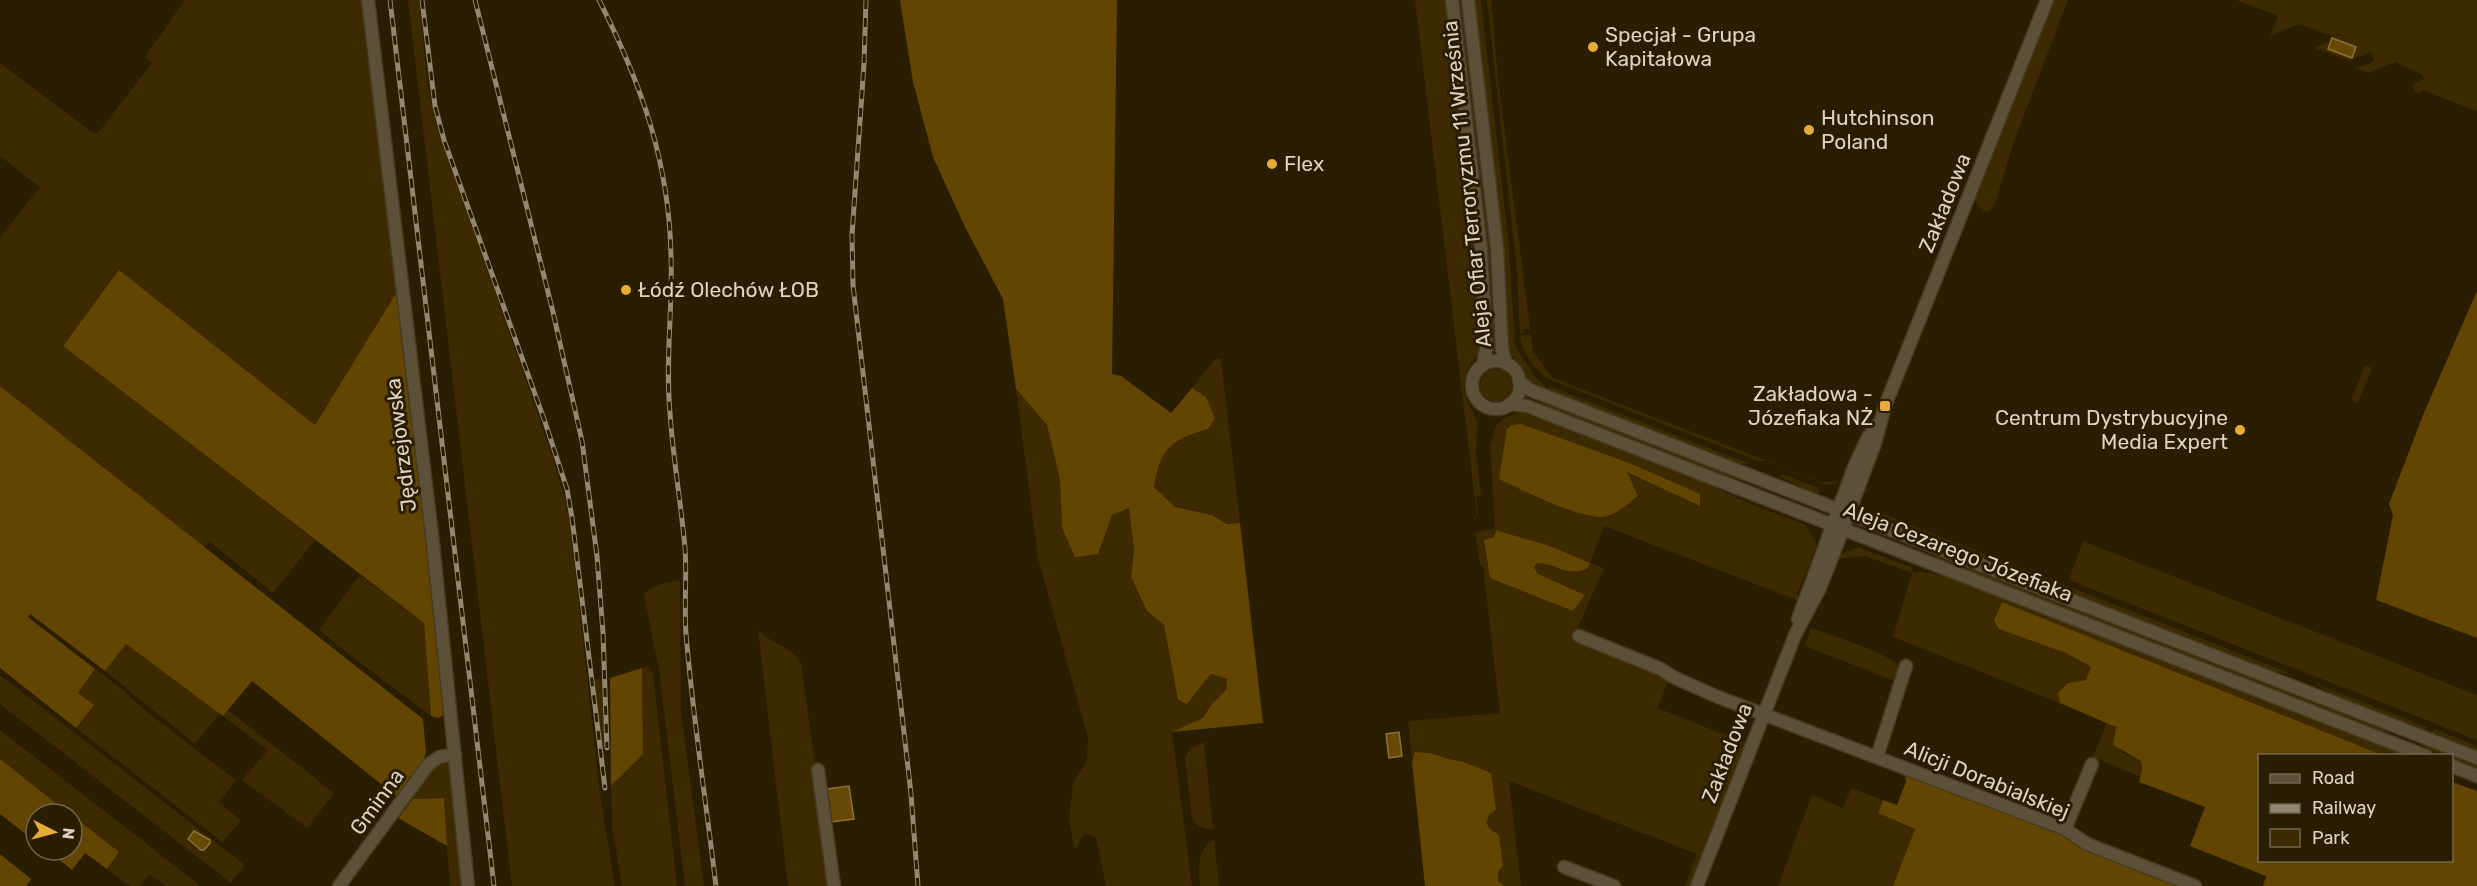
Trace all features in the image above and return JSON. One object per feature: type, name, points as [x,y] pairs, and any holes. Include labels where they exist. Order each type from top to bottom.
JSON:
[{"type":"street","name":"Jędrzejowska","points":[[368,0],[455,754],[468,886]]},
{"type":"street","name":"Aleja Ofiar Terroryzmu 11 Września","points":[[1452,0],[1481,248],[1486,349],[1483,365]]},
{"type":"street","name":"Aleja Ofiar Terroryzmu 11 Września","points":[[1468,0],[1493,213],[1502,349],[1506,364]]},
{"type":"street","name":"Zakładowa","points":[[1696,886],[1795,635],[1802,606],[1838,526],[1864,444],[1880,420],[2047,0]]},
{"type":"street","points":[[1499,361],[1506,364],[1514,369],[1519,381],[1517,395],[1510,404],[1495,409],[1479,402],[1472,383],[1474,375],[1483,365],[1499,361]]},
{"type":"street","name":"Aleja Cezarego Józefiaka","points":[[1519,381],[1541,394],[2477,758]]},
{"type":"street","name":"Aleja Cezarego Józefiaka","points":[[1510,404],[1527,406],[2421,754]]},
{"type":"street","name":"Alicji Dorabialskiej","points":[[1578,636],[1661,669],[1673,677],[1718,697],[2065,829],[2087,844],[2195,886]]},
{"type":"street","points":[[1877,757],[1906,666]]},
{"type":"street","points":[[2390,742],[2396,727]]},
{"type":"street","name":"Gminna","points":[[339,886],[429,765],[439,757],[455,754]]},
{"type":"street","points":[[2065,829],[2092,764]]},
{"type":"street","points":[[2453,767],[2477,776]]},
{"type":"street","points":[[818,770],[834,886]]},
{"type":"street","points":[[1564,867],[1614,886]]},
{"type":"green space","points":[[185,0],[363,0],[398,290],[315,425],[119,271],[63,346],[315,540],[273,593],[210,542],[204,548],[0,386],[0,237],[40,187],[0,156],[0,63],[92,132],[98,133],[152,63],[145,57]]},
{"type":"green space","points":[[408,0],[419,0],[428,87],[435,121],[550,449],[565,499],[570,524],[599,787],[615,886],[512,886]]},
{"type":"green space","points":[[1415,0],[1446,0],[1475,248],[1480,351],[1467,370],[1463,384],[1466,398],[1478,423],[1476,450],[1481,496],[1476,496],[1478,517],[1474,521],[1477,517]]},
{"type":"green space","points":[[1457,0],[1464,0],[1484,175],[1495,307],[1497,351],[1494,352],[1491,350]]},
{"type":"green space","points":[[1474,0],[1481,0],[1509,247],[1515,345],[1535,377],[1545,385],[1543,389],[1529,381],[1523,368],[1508,348],[1502,247]]},
{"type":"green space","points":[[1487,0],[1491,0],[1498,78],[1533,352],[1553,378],[1821,482],[1841,482],[1846,467],[1848,468],[1842,482],[1827,485],[1765,461],[1758,461],[1548,379],[1530,360],[1523,348],[1520,335],[1530,335],[1529,329],[1524,329],[1524,333],[1520,334],[1517,271]]},
{"type":"green space","points":[[2052,0],[2068,0],[2013,144],[1995,204],[1989,211],[1983,212],[1975,195]]},
{"type":"green space","points":[[2236,0],[2477,0],[2477,111],[2422,90],[2420,93],[2414,91],[2412,85],[2424,79],[2422,75],[2396,62],[2369,73],[2356,69],[2374,61],[2371,52],[2349,61],[2315,48],[2329,41],[2331,36],[2299,24],[2270,36],[2278,16]]},
{"type":"green space","points":[[1215,359],[1221,359],[1240,523],[1227,524],[1212,515],[1175,507],[1154,487],[1160,463],[1169,448],[1185,437],[1208,429],[1206,397],[1192,388]]},
{"type":"green space","points":[[2365,365],[2372,368],[2358,403],[2351,400]]},
{"type":"green space","points":[[1496,369],[1507,374],[1512,385],[1507,396],[1496,401],[1485,396],[1480,385],[1485,374]]},
{"type":"green space","points":[[1549,386],[1750,464],[1733,463],[1548,391]]},
{"type":"green space","points":[[1016,389],[1047,425],[1060,480],[1062,528],[1098,554],[1112,515],[1129,507],[1134,550],[1131,578],[1147,611],[1164,625],[1178,700],[1187,704],[1211,674],[1227,679],[1227,690],[1211,705],[1204,718],[1172,732],[1192,886],[1106,886],[1096,837],[1085,833],[1075,850],[1069,821],[1073,783],[1087,761],[1088,738],[1038,558]]},
{"type":"green space","points":[[1544,400],[1814,505],[1813,508],[1752,484],[1703,469],[1541,406]]},
{"type":"green space","points":[[1520,412],[1536,418],[1538,416],[1696,478],[1746,502],[1806,525],[1816,542],[1816,548],[1797,594],[1799,596],[1797,600],[1604,526],[1590,563],[1604,568],[1573,639],[1666,677],[1667,684],[1658,708],[1745,743],[1690,886],[1685,886],[1697,854],[1509,781],[1521,886],[1504,886],[1498,882],[1496,851],[1486,823],[1490,814],[1491,773],[1464,762],[1430,753],[1415,752],[1412,762],[1408,721],[1500,713],[1483,566],[1480,564],[1475,532],[1495,528],[1490,446],[1496,426],[1504,418]],"holes":[[[1496,530],[1550,546],[1589,563],[1587,569],[1572,572],[1537,563],[1534,569],[1538,574],[1584,595],[1573,611],[1538,596],[1484,540],[1494,537]]]},
{"type":"green space","points":[[1782,474],[1819,488],[1818,495],[1781,477]]},
{"type":"green space","points":[[1878,512],[2289,673],[2265,670],[1991,563],[1876,514]]},
{"type":"green space","points":[[1869,531],[1972,568],[2385,728],[2385,731],[2383,733],[1868,533]]},
{"type":"green space","points":[[2083,541],[2477,695],[2477,740],[2069,580]]},
{"type":"green space","points":[[1858,547],[1913,568],[1912,571],[1918,573],[1919,571],[1950,577],[2407,754],[2380,754],[2002,603],[2023,637],[2066,653],[2091,667],[2086,680],[2068,683],[2107,722],[1893,637],[1912,573],[1865,556],[1838,559],[1825,589],[1839,555]]},
{"type":"green space","points":[[360,575],[424,623],[431,716],[319,630]]},
{"type":"green space","points":[[680,580],[681,711],[704,886],[685,886],[659,670],[644,595],[655,586]]},
{"type":"green space","points":[[1811,628],[1885,656],[1899,667],[1895,681],[1805,646]]},
{"type":"green space","points":[[758,630],[787,649],[801,663],[832,886],[788,886]]},
{"type":"green space","points":[[126,644],[220,713],[195,744],[105,671]]},
{"type":"green space","points":[[647,666],[653,673],[677,886],[622,886],[612,827],[611,786],[643,754],[642,668]]},
{"type":"green space","points":[[95,669],[236,780],[219,802],[241,821],[222,842],[76,728],[93,705],[78,693]]},
{"type":"green space","points":[[0,675],[245,865],[231,883],[0,704]]},
{"type":"green space","points":[[603,679],[605,772],[594,680]]},
{"type":"green space","points":[[2314,683],[2427,727],[2426,732],[2340,699]]},
{"type":"green space","points":[[228,710],[334,793],[307,828],[242,780],[268,750],[223,716]]},
{"type":"green space","points":[[2107,722],[2116,728],[2122,752],[2141,761],[2141,777],[2093,757]]},
{"type":"green space","points":[[2434,729],[2477,746],[2477,752],[2431,734]]},
{"type":"green space","points":[[0,730],[201,886],[166,886],[149,874],[140,886],[130,886],[107,869],[119,852],[84,825],[84,802],[55,802],[0,759]]},
{"type":"green space","points":[[1204,742],[1213,829],[1201,827],[1192,819],[1185,758],[1190,748]]},
{"type":"green space","points":[[2427,744],[2452,754],[2436,754],[2424,750]]},
{"type":"green space","points":[[2453,754],[2477,764],[2477,770],[2453,761]]},
{"type":"green space","points":[[439,760],[450,760],[463,886],[450,886],[443,798],[413,799],[398,818],[395,816]]},
{"type":"green space","points":[[1851,788],[1883,800],[1878,813],[1915,829],[1893,886],[1778,886],[1812,795],[1843,808]]},
{"type":"green space","points":[[1214,839],[1219,886],[1200,886],[1200,860],[1204,848]]},
{"type":"shaded area","points":[[900,0],[1117,0],[1112,374],[1121,376],[1171,413],[1192,388],[1206,397],[1215,418],[1208,429],[1185,437],[1170,447],[1160,463],[1154,487],[1175,507],[1212,515],[1227,524],[1240,523],[1263,723],[1172,732],[1203,718],[1211,705],[1226,690],[1227,679],[1211,674],[1187,704],[1178,700],[1164,625],[1147,611],[1131,577],[1134,550],[1129,508],[1112,515],[1098,554],[1075,557],[1062,528],[1060,480],[1047,425],[1016,389],[1003,299],[965,227],[933,157],[913,82]]},
{"type":"shaded area","points":[[2332,38],[2356,47],[2352,58],[2328,49]]},
{"type":"shaded area","points":[[119,270],[315,425],[398,290],[446,714],[438,718],[431,716],[424,623],[63,346]]},
{"type":"shaded area","points":[[2477,291],[2477,638],[2376,600],[2393,515],[2389,504],[2423,415]]},
{"type":"shaded area","points":[[0,386],[423,719],[426,752],[422,765],[401,800],[252,681],[223,716],[126,644],[105,671],[30,614],[28,617],[95,669],[78,693],[94,705],[76,728],[0,668]]},
{"type":"shaded area","points":[[1521,424],[1632,464],[1700,494],[1700,506],[1627,472],[1638,496],[1606,517],[1590,516],[1536,496],[1499,479],[1507,429],[1512,425]]},
{"type":"shaded area","points":[[1496,530],[1550,546],[1590,563],[1587,569],[1572,572],[1537,563],[1534,568],[1538,574],[1585,595],[1573,611],[1490,578],[1484,540],[1494,537]]},
{"type":"shaded area","points":[[2002,602],[2380,754],[2258,754],[2258,862],[2453,862],[2453,782],[2477,791],[2477,886],[2263,886],[2266,876],[2190,846],[2205,807],[2139,782],[2141,761],[2113,745],[2116,727],[2060,703],[2058,693],[2068,683],[2086,680],[2091,667],[2066,653],[1999,629],[1994,621]]},
{"type":"shaded area","points":[[642,668],[643,754],[611,786],[610,678]]},
{"type":"shaded area","points":[[1399,732],[1402,756],[1389,758],[1386,734]]},
{"type":"shaded area","points":[[1415,752],[1430,753],[1464,762],[1491,773],[1496,810],[1490,814],[1486,823],[1499,835],[1503,866],[1498,872],[1498,881],[1504,886],[1425,886],[1412,762]]},
{"type":"shaded area","points":[[0,759],[55,802],[24,802],[24,833],[0,814]]},
{"type":"shaded area","points":[[1905,773],[2052,827],[2187,886],[1893,886],[1915,829],[1878,813],[1883,800],[1897,805],[1906,782]]},
{"type":"shaded area","points":[[849,786],[854,819],[831,822],[827,789]]},
{"type":"shaded area","points":[[444,798],[447,846],[398,818],[413,799]]},
{"type":"shaded area","points":[[84,824],[119,852],[107,869],[85,853]]},
{"type":"shaded area","points":[[194,831],[210,840],[204,850],[188,839]]},
{"type":"shaded area","points":[[0,854],[31,879],[26,886],[0,886]]},
{"type":"shaded area","points":[[62,862],[78,862],[72,870]]},
{"type":"railway","points":[[390,0],[494,886]]},
{"type":"railway","points":[[422,0],[435,106],[444,140],[567,489],[605,788]]},
{"type":"railway","points":[[475,0],[553,312],[582,441],[597,556],[603,633],[607,748]]},
{"type":"railway","points":[[599,0],[640,92],[665,187],[671,255],[669,393],[685,548],[686,634],[716,886]]},
{"type":"railway","points":[[866,0],[864,64],[852,235],[853,285],[911,794],[918,886]]},
{"type":"place","name":"Specjał - Grupa Kapitałowa","points":[[1593,47]]},
{"type":"place","name":"Hutchinson Poland","points":[[1809,130]]},
{"type":"place","name":"Flex","points":[[1272,164]]},
{"type":"place","name":"Łódź Olechów ŁOB","points":[[626,290]]},
{"type":"place","name":"Zakładowa - Józefiaka NŻ","points":[[1885,406]]},
{"type":"place","name":"Centrum Dystrybucyjne Media Expert","points":[[2240,430]]}]
